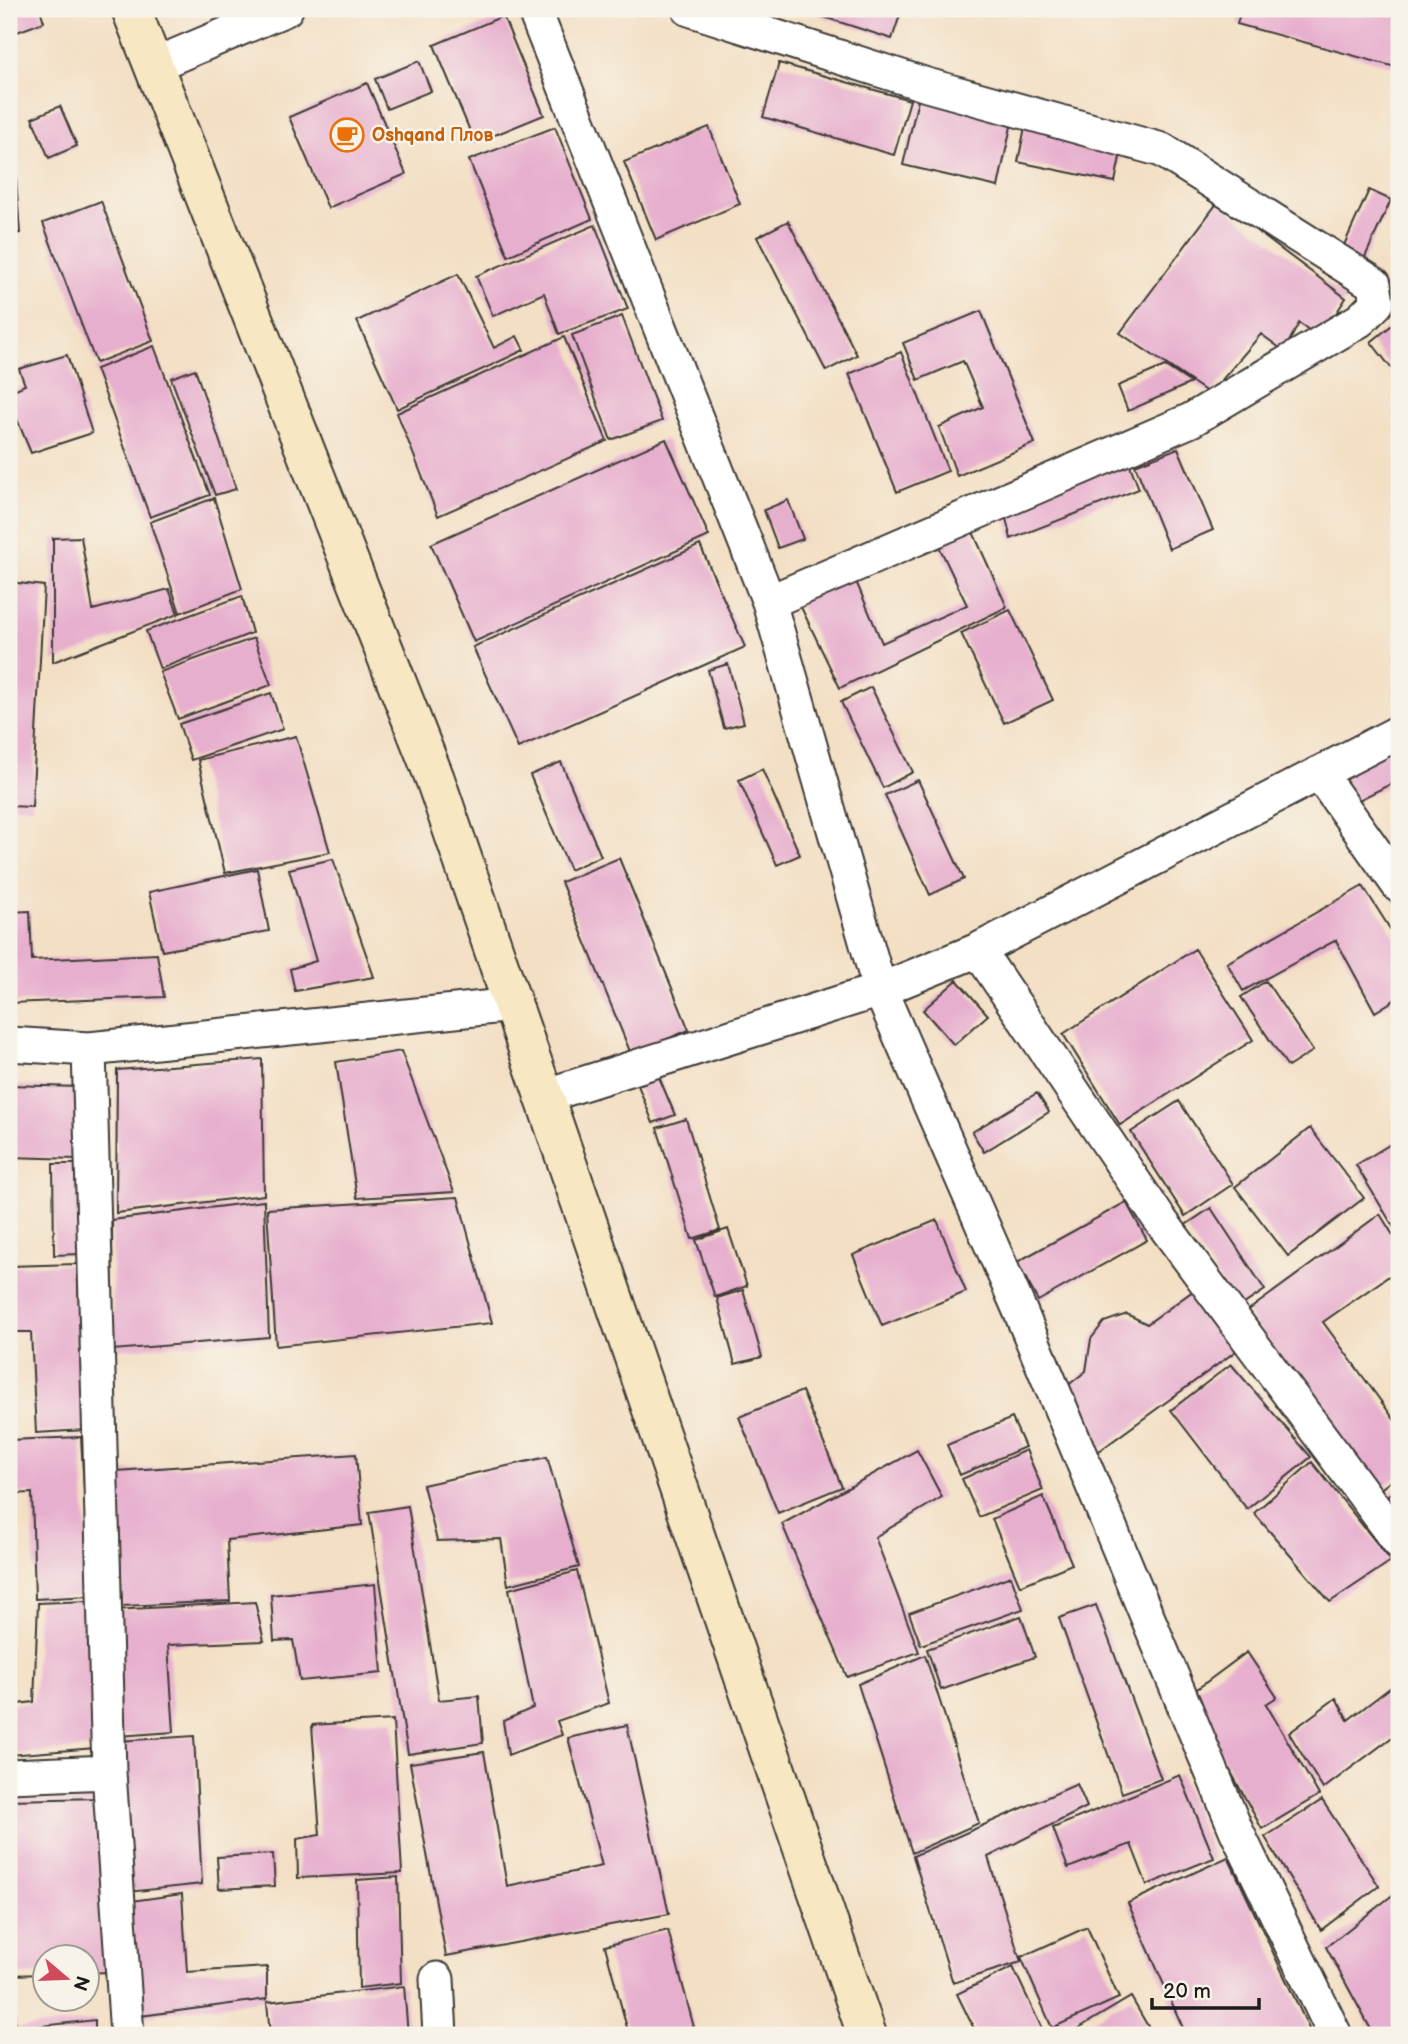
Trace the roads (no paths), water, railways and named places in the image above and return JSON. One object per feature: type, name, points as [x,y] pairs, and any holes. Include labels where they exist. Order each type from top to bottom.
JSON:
[{"type":"main road","points":[[131,9],[435,779],[867,2035]]},
{"type":"street","points":[[154,65],[286,9]]},
{"type":"street","points":[[534,9],[769,602],[880,990],[1021,1313],[1236,1830],[1335,2035]]},
{"type":"street","points":[[689,9],[927,85],[1162,150],[1374,284],[1377,303],[1360,320],[1191,421],[769,602]]},
{"type":"street","points":[[544,1096],[880,990],[978,950],[1399,732]]},
{"type":"street","points":[[1319,773],[1399,886]]},
{"type":"street","points":[[978,950],[1158,1217],[1399,1542]]},
{"type":"street","points":[[9,1044],[89,1049],[513,1005]]},
{"type":"street","points":[[89,1049],[109,1772],[127,2035]]},
{"type":"street","points":[[9,1776],[109,1772]]},
{"type":"street","points":[[437,1979],[440,2035]]},
{"type":"place","name":"Oshqand Плов","points":[[347,135]]}]
